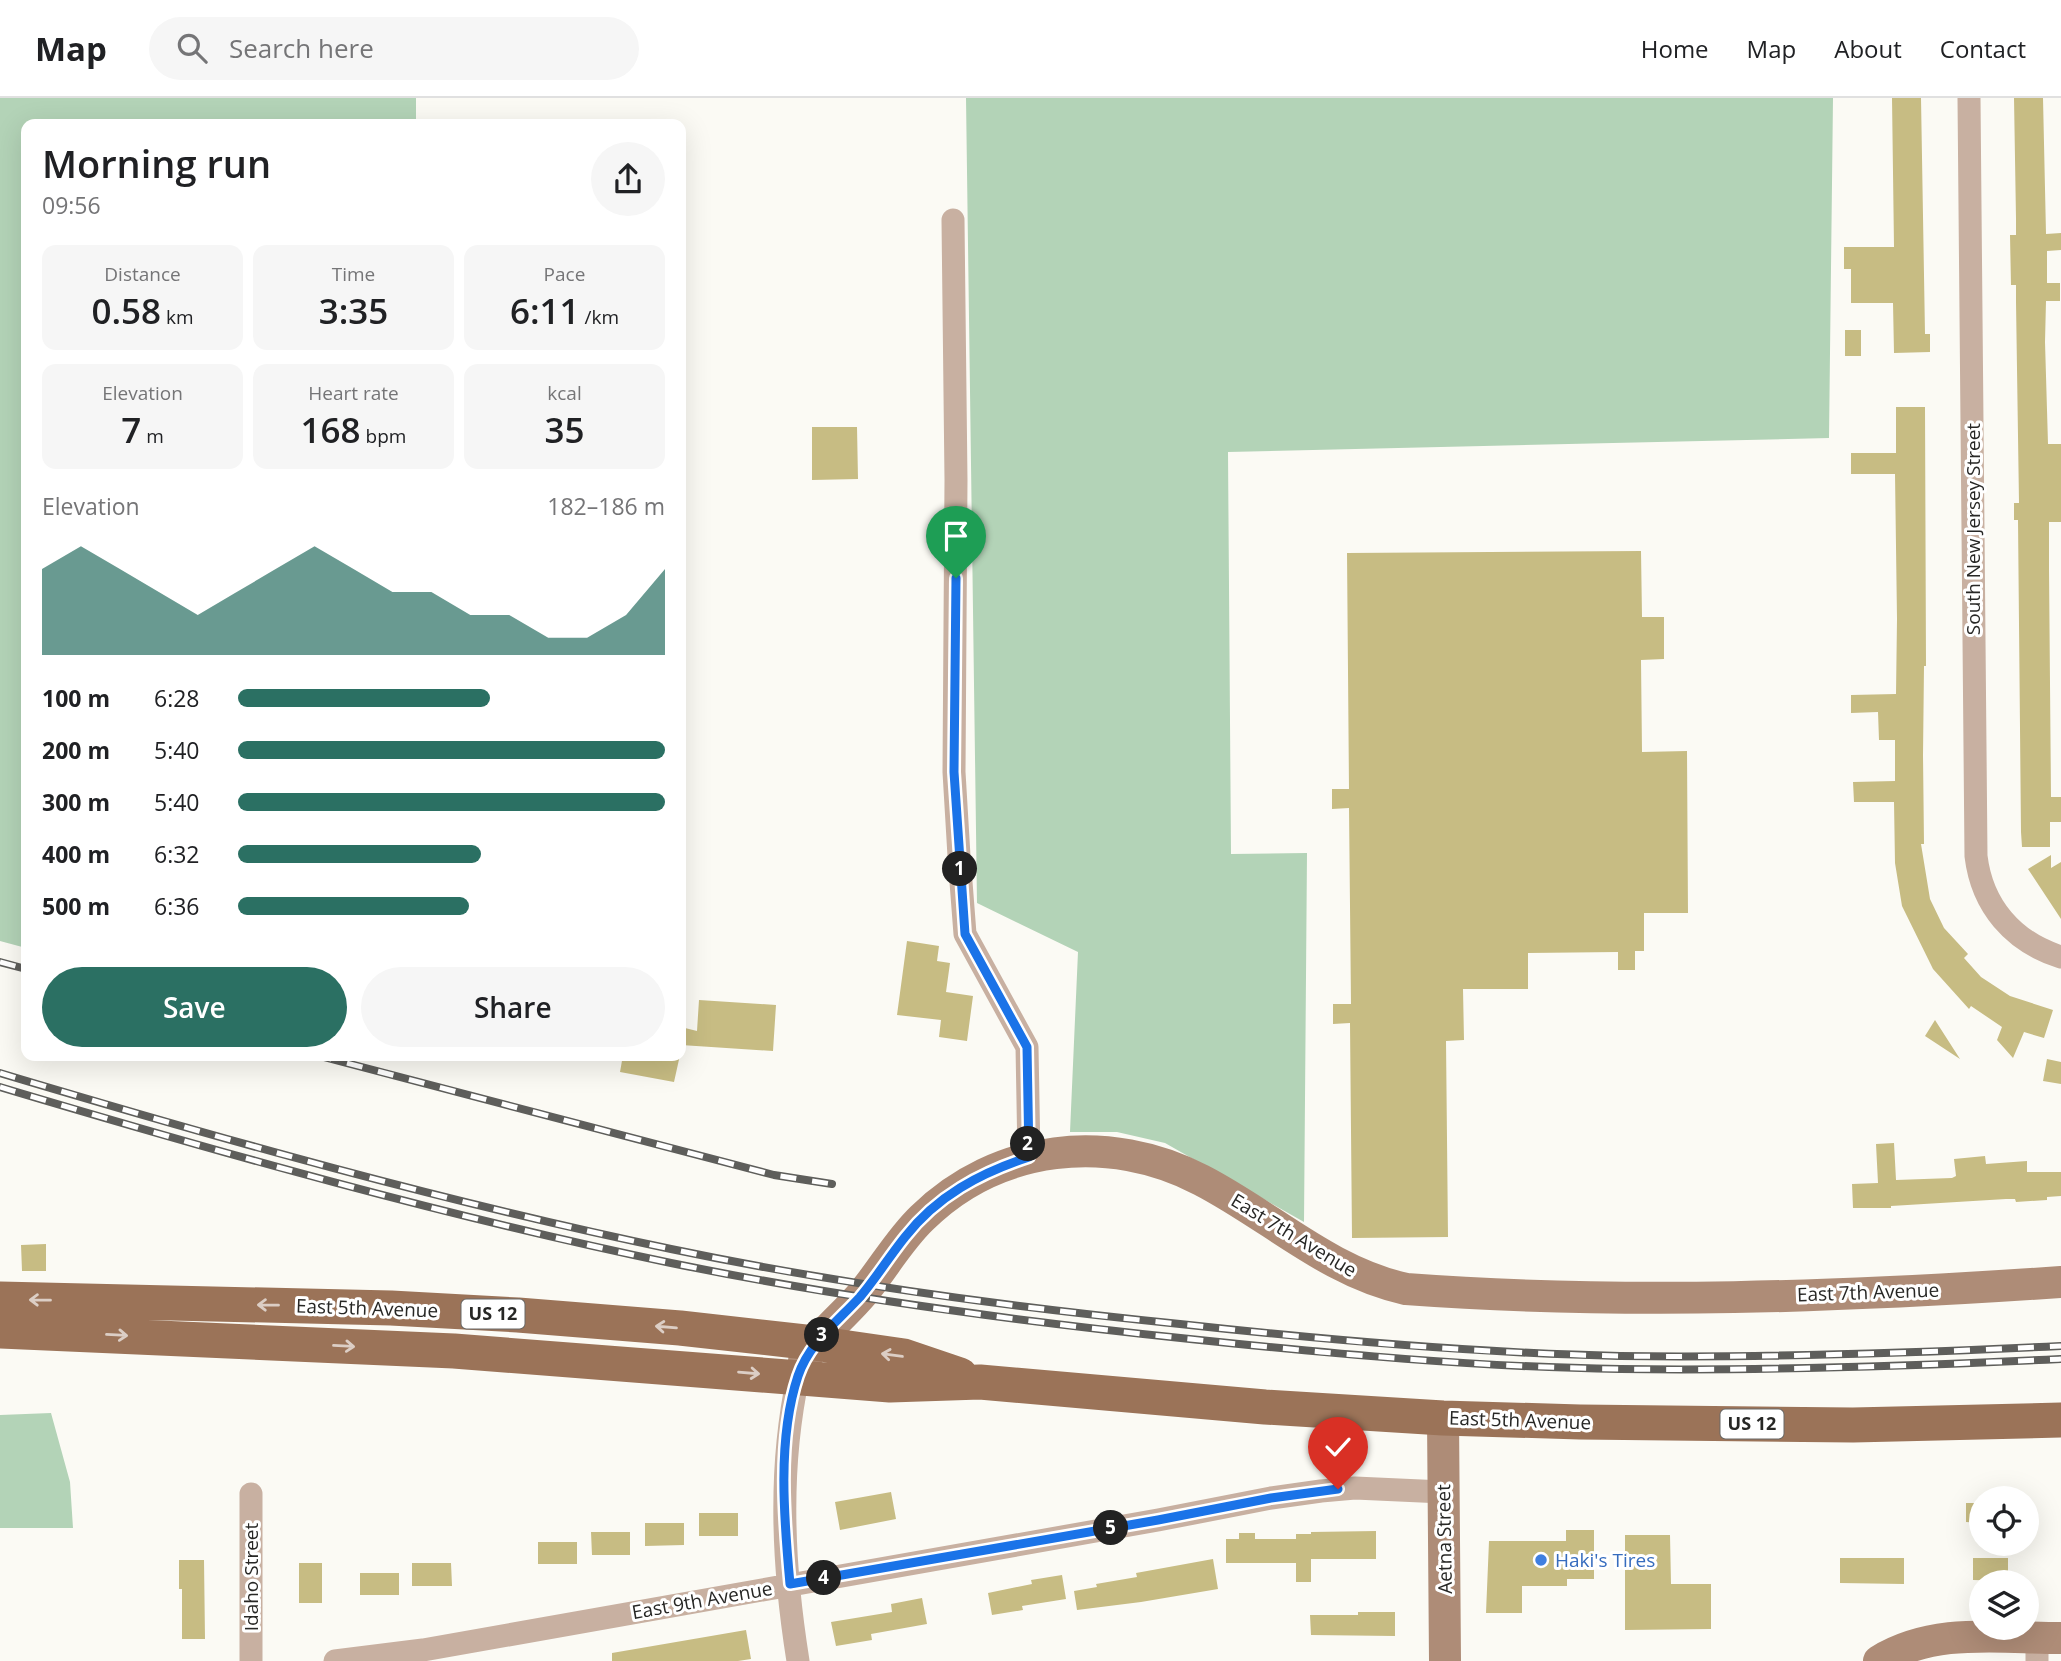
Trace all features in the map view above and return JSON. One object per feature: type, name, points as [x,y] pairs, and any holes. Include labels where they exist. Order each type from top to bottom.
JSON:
[{"type":"main road","name":"East 5th Avenue","points":[[0,1299],[391,1308],[680,1328],[904,1356],[980,1382]]},
{"type":"main road","name":"East 5th Avenue","points":[[0,1331],[454,1351],[890,1385],[980,1382],[1265,1407],[1443,1418],[1853,1425],[2061,1420]]},
{"type":"street","name":"South New Jersey Street","points":[[1969,98],[1976,856],[1978,871],[1989,900],[2010,929],[2028,943],[2061,957]]},
{"type":"street","points":[[953,220],[956,480],[954,772],[965,934],[1027,1047],[1029,1157]]},
{"type":"street","name":"East 7th Avenue","points":[[798,1377],[814,1343],[861,1296],[906,1236],[936,1205],[984,1174],[1029,1157],[1051,1152],[1096,1150],[1141,1156],[1164,1163],[1202,1180],[1345,1268],[1374,1281],[1406,1289],[1551,1295],[1740,1297],[1936,1290],[2061,1282]]},
{"type":"street","points":[[798,1377],[790,1420],[784,1486],[798,1661]]},
{"type":"street","name":"Aetna Street","points":[[1443,1418],[1445,1661]]},
{"type":"street","name":"East 9th Avenue","points":[[335,1661],[423,1650],[1303,1493],[1355,1489],[1443,1492]]},
{"type":"street","name":"Idaho Street","points":[[251,1494],[251,1661]]},
{"type":"street","points":[[1879,1661],[1921,1641],[1942,1638],[2045,1646]]},
{"type":"green space","points":[[0,98],[416,98],[416,119],[21,119],[21,947],[0,941]]},
{"type":"green space","points":[[966,98],[1833,98],[1829,438],[1228,452],[1231,854],[1307,853],[1304,1222],[1165,1143],[1117,1132],[1070,1132],[1078,952],[977,903]]},
{"type":"green space","points":[[51,1413],[70,1482],[73,1528],[0,1528],[0,1415]]},
{"type":"building","points":[[1892,98],[1921,98],[1925,334],[1930,334],[1930,352],[1894,353],[1893,303],[1851,303],[1851,269],[1844,269],[1844,247],[1894,247]]},
{"type":"building","points":[[2014,98],[2043,98],[2046,234],[2061,233],[2061,250],[2047,251],[2047,283],[2060,283],[2060,301],[2046,301],[2045,342],[2048,444],[2061,444],[2061,522],[2049,522],[2049,569],[2051,797],[2061,797],[2061,822],[2050,822],[2050,847],[2022,847],[2021,832],[2018,520],[2014,520],[2014,503],[2019,503],[2016,285],[2011,285],[2010,235],[2016,235]]},
{"type":"building","points":[[1845,330],[1861,330],[1861,356],[1845,356]]},
{"type":"building","points":[[1896,407],[1925,407],[1926,666],[1924,844],[1921,844],[1930,899],[1944,928],[1968,954],[1964,958],[1981,977],[2010,996],[2053,1010],[2044,1038],[2024,1032],[2013,1058],[1997,1040],[2002,1027],[1971,1006],[1969,1009],[1933,969],[1902,906],[1895,863],[1894,802],[1854,802],[1853,782],[1895,781],[1895,740],[1879,740],[1878,712],[1851,713],[1851,695],[1896,694],[1897,619],[1895,474],[1851,474],[1851,453],[1896,453]]},
{"type":"building","points":[[812,427],[857,427],[858,479],[812,480]]},
{"type":"building","points":[[1641,551],[1642,617],[1664,617],[1664,659],[1641,660],[1642,752],[1687,751],[1688,913],[1644,913],[1644,951],[1635,951],[1635,970],[1618,970],[1618,952],[1528,953],[1528,989],[1463,989],[1464,1040],[1446,1041],[1448,1237],[1352,1238],[1350,1023],[1333,1024],[1333,1004],[1351,1004],[1349,808],[1332,809],[1332,789],[1349,789],[1347,553]]},
{"type":"building","points":[[2051,855],[2051,868],[2061,862],[2061,919],[2028,869]]},
{"type":"building","points":[[907,941],[939,946],[937,961],[950,963],[946,992],[973,996],[967,1041],[939,1037],[941,1020],[897,1015]]},
{"type":"building","points":[[699,1000],[776,1005],[773,1051],[686,1045],[686,1028],[697,1031]]},
{"type":"building","points":[[1935,1020],[1960,1059],[1925,1036]]},
{"type":"building","points":[[2047,1059],[2061,1062],[2061,1084],[2043,1081]]},
{"type":"building","points":[[622,1061],[679,1061],[674,1082],[620,1072]]},
{"type":"building","points":[[1894,1143],[1896,1180],[1952,1178],[1956,1176],[1954,1159],[1985,1156],[1986,1164],[2027,1161],[2027,1172],[2061,1172],[2061,1196],[2047,1197],[2047,1200],[2016,1202],[2015,1199],[2006,1199],[1891,1208],[1853,1208],[1852,1184],[1878,1183],[1876,1144]]},
{"type":"building","points":[[46,1244],[46,1271],[22,1271],[21,1245]]},
{"type":"building","points":[[891,1492],[896,1519],[840,1530],[835,1502]]},
{"type":"building","points":[[1966,1503],[1969,1503],[1969,1522],[1966,1522]]},
{"type":"building","points":[[699,1513],[738,1513],[738,1536],[699,1536]]},
{"type":"building","points":[[645,1523],[684,1523],[684,1545],[645,1546]]},
{"type":"building","name":"Haki's Tires","points":[[1566,1530],[1594,1530],[1594,1579],[1567,1579],[1567,1586],[1522,1586],[1522,1613],[1486,1613],[1489,1541],[1566,1541]]},
{"type":"building","points":[[1376,1531],[1376,1559],[1311,1559],[1311,1582],[1296,1582],[1296,1563],[1226,1563],[1226,1539],[1239,1539],[1239,1533],[1255,1533],[1255,1539],[1296,1539],[1296,1534],[1311,1532]]},
{"type":"building","points":[[591,1532],[630,1532],[630,1555],[592,1555]]},
{"type":"building","points":[[1625,1535],[1670,1535],[1671,1584],[1711,1584],[1711,1629],[1625,1630]]},
{"type":"building","points":[[538,1542],[577,1542],[577,1564],[538,1564]]},
{"type":"building","points":[[1840,1558],[1904,1558],[1904,1584],[1840,1583]]},
{"type":"building","points":[[1973,1558],[2008,1558],[2008,1570],[1973,1570]]},
{"type":"building","points":[[1213,1559],[1218,1589],[1077,1610],[1074,1591],[1137,1577],[1136,1573]]},
{"type":"building","points":[[179,1560],[204,1560],[205,1639],[182,1639]]},
{"type":"building","points":[[299,1563],[322,1563],[322,1603],[299,1603]]},
{"type":"building","points":[[412,1563],[451,1563],[452,1586],[412,1586]]},
{"type":"building","points":[[360,1573],[399,1573],[399,1595],[360,1595]]},
{"type":"building","points":[[1062,1575],[1066,1599],[1022,1606],[1023,1610],[992,1615],[988,1593],[1032,1584],[1031,1580]]},
{"type":"building","points":[[922,1598],[927,1624],[871,1634],[872,1640],[836,1646],[831,1622],[892,1612],[891,1604]]},
{"type":"building","points":[[1358,1612],[1395,1612],[1395,1636],[1311,1635],[1310,1615],[1358,1615]]},
{"type":"building","points":[[746,1630],[751,1659],[612,1661],[612,1653]]},
{"type":"railway","points":[[0,962],[21,968]]},
{"type":"railway","points":[[339,1061],[774,1175],[832,1184]]},
{"type":"railway","points":[[0,1073],[334,1168],[586,1231],[734,1262],[988,1302],[1345,1340],[1565,1354],[1785,1356],[2061,1346]]},
{"type":"railway","points":[[0,1087],[334,1182],[586,1245],[735,1276],[994,1316],[1297,1350],[1459,1363],[1566,1368],[1785,1369],[2061,1359]]},
{"type":"place","name":"Haki's Tires","points":[[1541,1560]]},
{"type":"route","points":[[956,578],[954,772],[965,934],[1027,1047],[1029,1157],[984,1174],[936,1205],[920,1219],[861,1296],[814,1343],[798,1377],[786,1444],[784,1506],[790,1584],[1271,1498],[1338,1489]]}]
